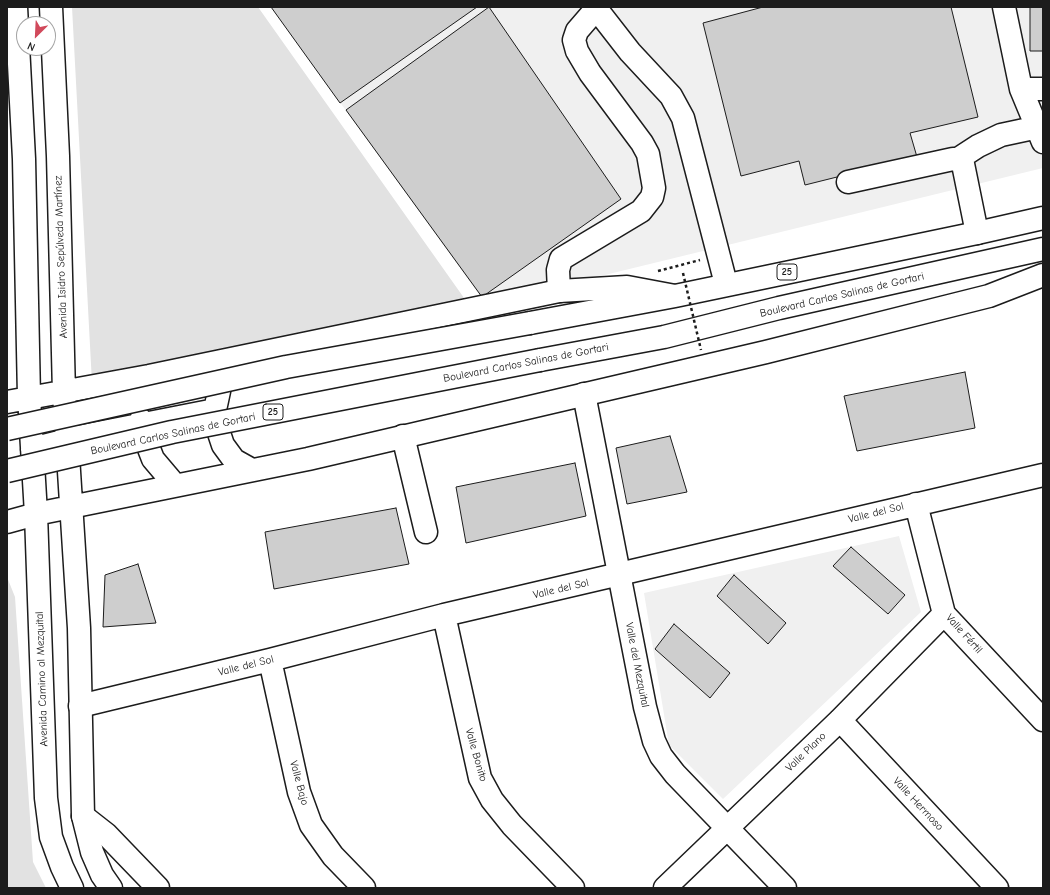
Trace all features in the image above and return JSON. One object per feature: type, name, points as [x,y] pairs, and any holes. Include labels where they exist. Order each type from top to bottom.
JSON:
[{"type":"main road","points":[[16,7],[24,160],[29,397],[32,458],[68,440],[215,410]]},
{"type":"main road","name":"Avenida Isidro Sepúlveda Martínez","points":[[51,7],[58,164],[64,392],[71,507]]},
{"type":"main road","points":[[848,182],[958,159],[978,146],[1001,136],[1041,131],[1021,89],[1004,7]]},
{"type":"main road","points":[[559,291],[558,270],[561,260],[641,211],[652,197],[654,188],[648,154],[642,143],[590,73],[577,51],[574,40],[577,30],[596,8],[630,52],[671,96],[683,118],[720,255],[726,284]]},
{"type":"main road","points":[[1021,89],[1043,89]]},
{"type":"main road","points":[[958,159],[964,164],[977,233]]},
{"type":"main road","name":"25","points":[[7,429],[286,367],[675,296],[1043,218]]},
{"type":"main road","name":"Boulevard Carlos Salinas de Gortari","points":[[7,471],[172,432],[664,337],[779,308],[1043,249]]},
{"type":"main road","points":[[7,522],[36,514],[308,459],[782,348],[989,296],[1043,275]]},
{"type":"main road","points":[[1018,285],[1043,283]]},
{"type":"main road","points":[[7,402],[149,376],[559,291],[627,287],[675,296]]},
{"type":"main road","points":[[233,358],[221,382],[215,410],[216,424],[223,445],[234,460],[252,470]]},
{"type":"main road","points":[[149,376],[142,400],[140,425],[153,459],[175,485]]},
{"type":"main road","name":"Valle del Mezquital","points":[[584,394],[621,575],[645,707],[654,741],[661,756],[675,774],[786,888]]},
{"type":"main road","points":[[403,436],[426,532]]},
{"type":"main road","name":"Avenida Camino al Mezquital","points":[[32,458],[36,514],[46,798],[51,837],[62,867],[72,888]]},
{"type":"main road","name":"Valle del Sol","points":[[80,706],[270,660],[444,615],[621,575],[1043,475]]},
{"type":"main road","name":"Valle Fértil","points":[[916,504],[944,614],[1043,720]]},
{"type":"main road","points":[[71,507],[79,628],[83,816],[92,852],[102,875],[111,888]]},
{"type":"main road","name":"Valle Plano","points":[[665,888],[840,720],[944,614]]},
{"type":"main road","name":"Valle Bonito","points":[[444,615],[480,778],[492,800],[512,825],[573,888]]},
{"type":"main road","name":"Valle Bajo","points":[[270,660],[300,792],[311,826],[332,856],[364,888]]},
{"type":"main road","name":"Valle Hermoso","points":[[840,720],[997,888]]},
{"type":"main road","points":[[83,816],[106,834],[158,888]]},
{"type":"path","points":[[654,272],[720,255]]},
{"type":"path","points":[[683,273],[701,350]]},
{"type":"shaded area","points":[[72,7],[258,7],[469,305],[92,383]]},
{"type":"shaded area","points":[[271,7],[1043,7],[1043,168],[486,304]]},
{"type":"shaded area","points":[[899,536],[921,612],[723,799],[669,745],[644,593]]},
{"type":"shaded area","points":[[7,577],[15,597],[33,862],[46,888],[7,888]]},
{"type":"building","points":[[271,7],[477,7],[340,103]]},
{"type":"building","points":[[489,7],[621,199],[482,297],[346,110]]},
{"type":"building","points":[[763,7],[951,7],[978,117],[910,133],[917,157],[805,185],[799,161],[741,176],[703,23]]},
{"type":"building","points":[[1030,7],[1043,7],[1043,51],[1030,51]]},
{"type":"building","points":[[965,372],[975,428],[857,451],[844,396]]},
{"type":"building","points":[[670,436],[687,492],[627,504],[616,448]]},
{"type":"building","points":[[575,463],[586,516],[466,543],[456,487]]},
{"type":"building","points":[[396,508],[409,564],[274,589],[265,532]]},
{"type":"building","points":[[851,547],[905,595],[888,614],[833,566]]},
{"type":"building","points":[[138,564],[156,623],[103,627],[105,575]]},
{"type":"building","points":[[734,575],[786,623],[768,644],[717,596]]},
{"type":"building","points":[[674,624],[730,673],[710,698],[655,649]]}]
